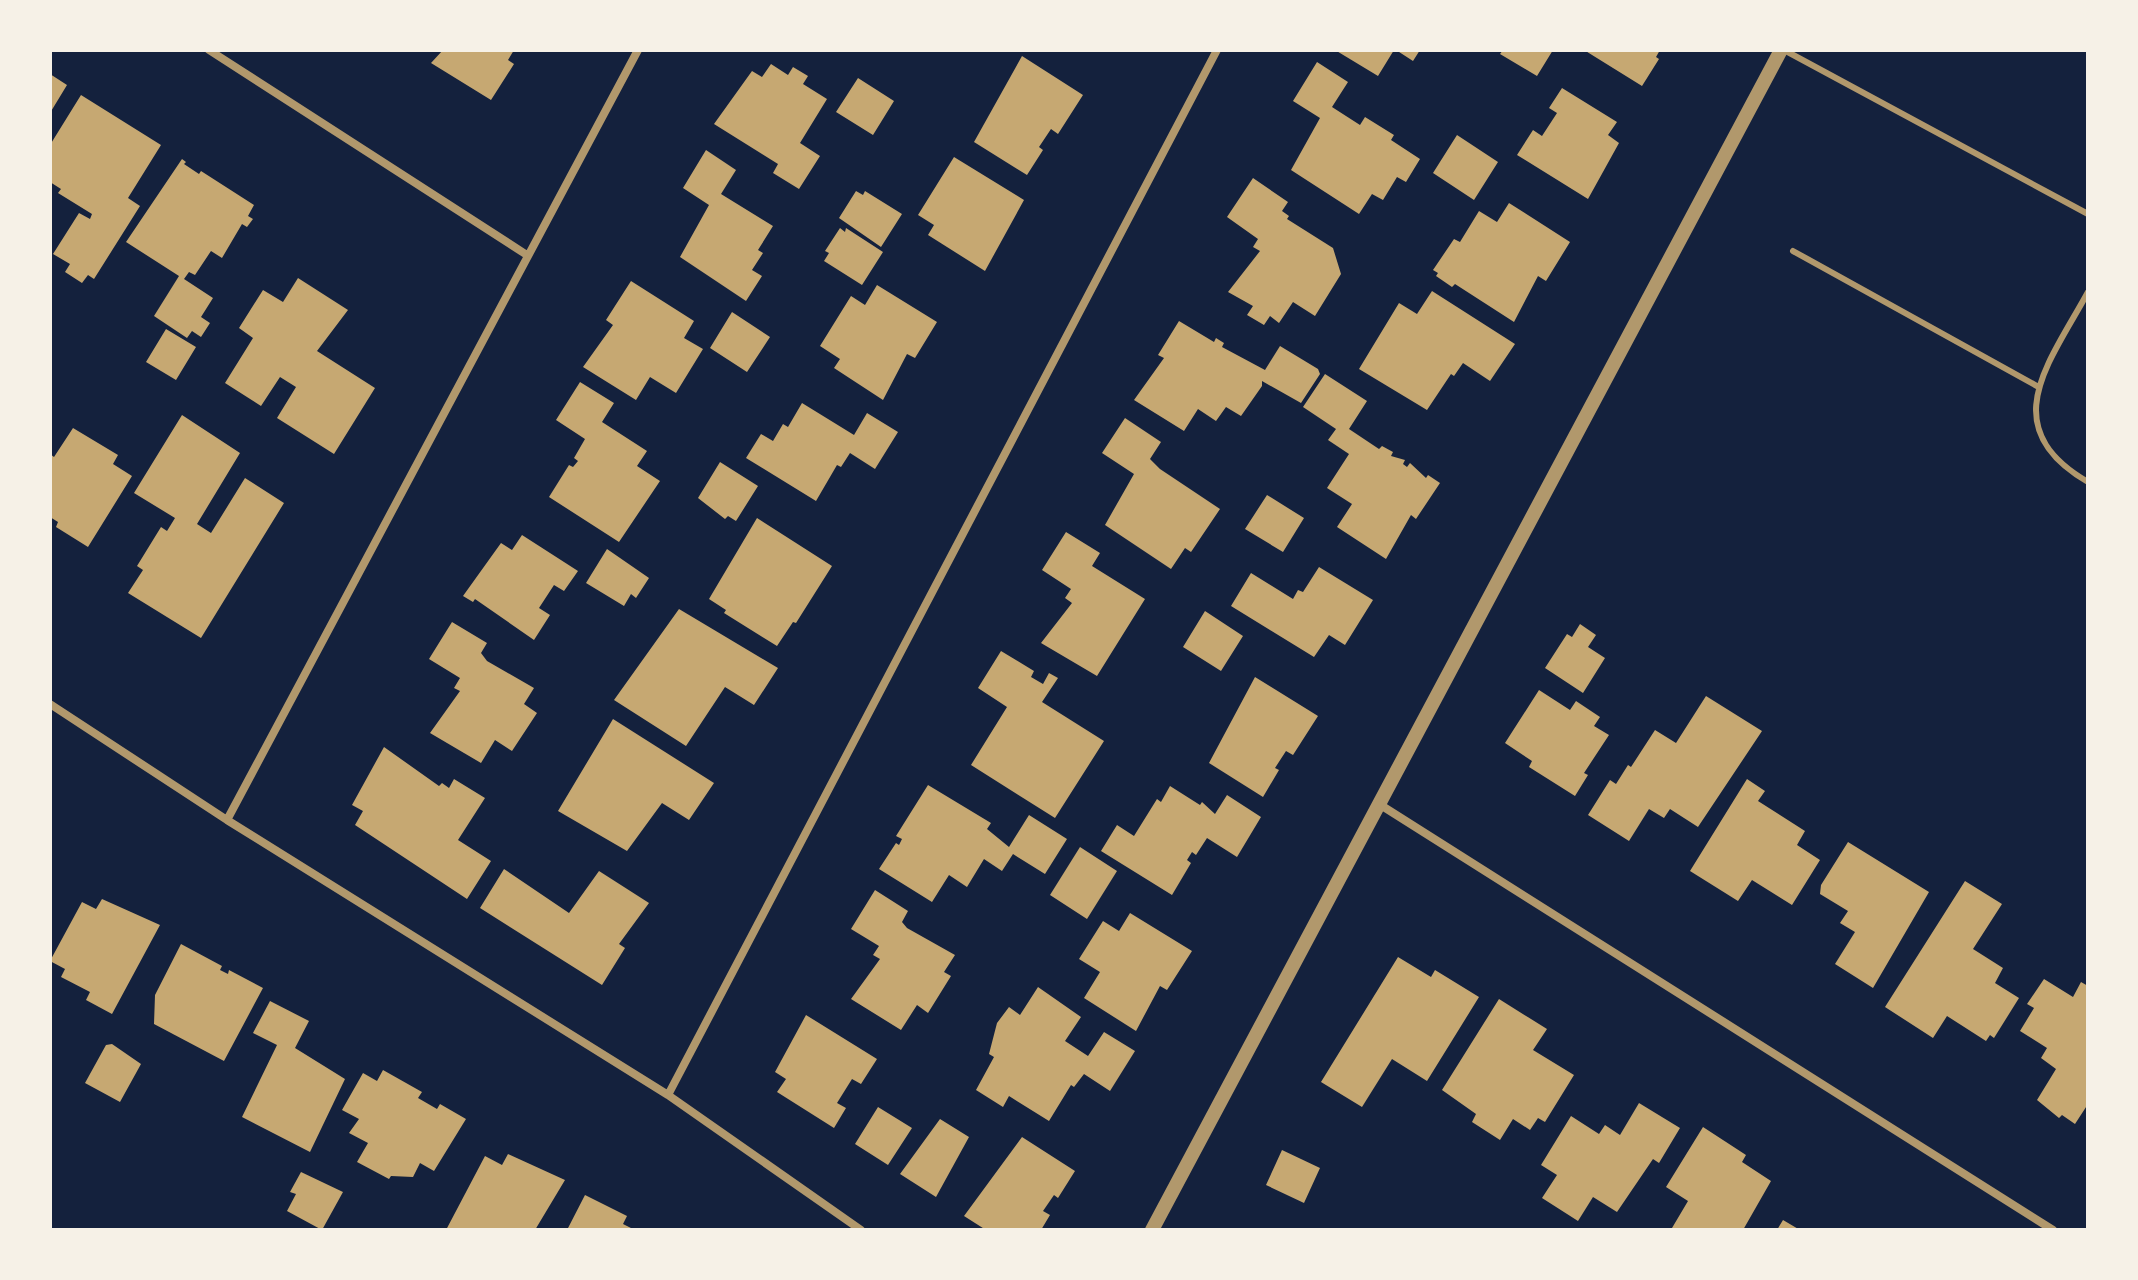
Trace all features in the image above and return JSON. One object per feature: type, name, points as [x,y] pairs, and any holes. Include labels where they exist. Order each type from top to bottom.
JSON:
[{"type":"street","points":[[209,50],[527,255]]},
{"type":"street","points":[[227,820],[638,50]]},
{"type":"street","points":[[668,1095],[1217,50]]},
{"type":"street","points":[[1152,1230],[1783,50]]},
{"type":"street","points":[[50,704],[227,820],[668,1095],[861,1230]]},
{"type":"street","points":[[1379,804],[2053,1230]]},
{"type":"lane","points":[[1783,50],[2088,214]]},
{"type":"lane","points":[[1793,251],[2037,386]]},
{"type":"lane","points":[[2088,292],[2037,386],[2034,421],[2052,453],[2071,472],[2088,482]]},
{"type":"building","points":[[443,50],[514,50],[508,60],[514,64],[491,100],[431,63]]},
{"type":"building","points":[[1335,50],[1394,50],[1378,76]]},
{"type":"building","points":[[1396,50],[1420,50],[1413,61]]},
{"type":"building","points":[[1503,50],[1553,50],[1537,76],[1500,54]]},
{"type":"building","points":[[1584,50],[1660,50],[1656,57],[1659,59],[1642,86]]},
{"type":"building","points":[[1022,56],[1083,95],[1058,134],[1051,129],[1039,147],[1043,150],[1027,175],[974,142]]},
{"type":"building","points":[[1317,62],[1348,82],[1332,107],[1360,125],[1365,117],[1394,135],[1391,140],[1420,159],[1406,182],[1397,177],[1383,200],[1372,194],[1359,214],[1291,170],[1320,118],[1293,101]]},
{"type":"building","points":[[771,64],[788,75],[793,67],[808,76],[803,84],[827,99],[800,143],[820,156],[799,189],[773,173],[778,164],[714,124],[752,71],[762,77]]},
{"type":"building","points":[[50,74],[67,85],[50,113]]},
{"type":"building","points":[[858,78],[894,101],[873,135],[836,112]]},
{"type":"building","points":[[1562,88],[1617,122],[1608,135],[1619,143],[1588,199],[1517,155],[1533,130],[1542,136],[1557,113],[1549,108]]},
{"type":"building","points":[[81,95],[161,145],[128,198],[140,206],[94,279],[88,275],[82,283],[65,272],[70,264],[53,254],[79,213],[90,219],[92,214],[58,193],[61,189],[50,182],[50,145]]},
{"type":"building","points":[[1457,135],[1498,162],[1474,200],[1433,173]]},
{"type":"building","points":[[706,150],[736,170],[721,194],[773,226],[758,250],[763,253],[752,270],[762,276],[746,301],[680,257],[709,205],[683,188]]},
{"type":"building","points":[[954,157],[1024,200],[985,271],[928,235],[934,225],[918,215]]},
{"type":"building","points":[[182,159],[186,162],[184,164],[199,174],[201,171],[254,205],[248,216],[253,219],[247,227],[242,224],[222,258],[211,251],[195,275],[189,272],[184,279],[213,298],[201,317],[210,323],[201,337],[192,331],[187,338],[154,316],[179,276],[126,242]]},
{"type":"building","points":[[1253,178],[1288,202],[1282,211],[1289,216],[1287,219],[1333,248],[1341,274],[1315,316],[1293,302],[1279,323],[1270,316],[1264,325],[1247,315],[1253,306],[1228,292],[1260,251],[1253,247],[1258,239],[1227,217]]},
{"type":"building","points":[[856,191],[863,195],[865,191],[902,214],[881,247],[839,218]]},
{"type":"building","points":[[1509,203],[1570,242],[1546,281],[1538,276],[1514,322],[1455,284],[1452,287],[1436,276],[1438,273],[1433,270],[1454,239],[1460,242],[1479,211],[1497,222]]},
{"type":"building","points":[[840,228],[845,232],[846,228],[883,252],[862,285],[824,261],[829,253],[825,251]]},
{"type":"building","points":[[298,278],[348,310],[317,351],[375,388],[334,454],[277,418],[296,387],[280,377],[261,406],[225,383],[253,338],[239,328],[263,290],[283,302]]},
{"type":"building","points":[[631,281],[694,321],[684,338],[703,349],[676,393],[650,377],[636,400],[583,367],[613,325],[606,320]]},
{"type":"building","points":[[877,285],[937,322],[915,358],[907,354],[883,400],[834,368],[840,359],[820,346],[851,296],[865,305]]},
{"type":"building","points":[[1432,291],[1515,344],[1490,381],[1463,363],[1454,376],[1451,374],[1427,410],[1359,369],[1399,303],[1417,314]]},
{"type":"building","points":[[732,312],[770,337],[747,372],[710,348]]},
{"type":"building","points":[[1179,321],[1214,342],[1216,338],[1224,343],[1222,347],[1265,370],[1280,346],[1318,369],[1320,374],[1301,403],[1262,381],[1262,386],[1241,416],[1226,407],[1216,421],[1198,409],[1184,431],[1134,400],[1164,358],[1158,355]]},
{"type":"building","points":[[166,329],[196,347],[176,380],[146,362]]},
{"type":"building","points":[[1325,374],[1367,401],[1349,429],[1379,449],[1382,446],[1393,452],[1391,456],[1405,460],[1403,464],[1407,467],[1410,463],[1426,478],[1428,475],[1440,483],[1416,519],[1411,515],[1386,559],[1337,527],[1352,504],[1327,488],[1349,454],[1328,440],[1336,429],[1303,407]]},
{"type":"building","points":[[580,382],[614,403],[602,422],[647,451],[637,466],[660,481],[619,542],[549,497],[569,465],[573,467],[578,461],[574,458],[585,439],[556,420]]},
{"type":"building","points":[[802,403],[854,435],[867,413],[898,432],[875,469],[850,453],[841,467],[837,465],[816,501],[746,458],[761,434],[773,441],[783,424],[788,427]]},
{"type":"building","points":[[182,415],[240,453],[197,524],[211,533],[245,478],[284,503],[201,638],[128,593],[143,570],[137,566],[161,527],[167,531],[175,518],[134,493]]},
{"type":"building","points":[[1125,418],[1161,442],[1150,459],[1160,469],[1220,509],[1191,552],[1185,548],[1171,569],[1105,525],[1134,474],[1102,453]]},
{"type":"building","points":[[73,428],[118,455],[113,464],[132,476],[88,547],[56,527],[58,522],[50,517],[50,454],[54,457]]},
{"type":"building","points":[[720,462],[758,486],[736,521],[728,516],[725,519],[698,498]]},
{"type":"building","points":[[1267,495],[1304,518],[1283,552],[1245,529]]},
{"type":"building","points":[[757,518],[832,566],[796,623],[793,622],[777,646],[724,613],[726,610],[709,599]]},
{"type":"building","points":[[1066,532],[1100,553],[1092,566],[1145,599],[1097,676],[1041,643],[1072,603],[1065,598],[1071,589],[1042,570]]},
{"type":"building","points":[[522,535],[578,571],[564,591],[554,585],[539,608],[550,615],[534,640],[475,599],[473,602],[463,596],[501,543],[512,550]]},
{"type":"building","points":[[607,549],[649,578],[636,598],[631,594],[624,606],[586,583]]},
{"type":"building","points":[[1319,567],[1373,600],[1345,645],[1329,635],[1314,657],[1231,606],[1251,573],[1293,599],[1298,590],[1303,592]]},
{"type":"building","points":[[679,609],[778,668],[754,705],[725,687],[686,746],[614,700]]},
{"type":"building","points":[[1205,611],[1243,636],[1221,671],[1183,647]]},
{"type":"building","points":[[452,622],[487,643],[481,653],[487,661],[534,688],[524,704],[537,713],[512,751],[495,740],[481,763],[430,733],[460,691],[454,688],[460,678],[429,659]]},
{"type":"building","points":[[1580,624],[1596,635],[1588,647],[1605,658],[1583,693],[1545,668],[1567,634],[1572,637]]},
{"type":"building","points":[[1001,651],[1034,671],[1031,677],[1043,684],[1049,673],[1058,678],[1042,702],[1104,741],[1055,818],[971,765],[1007,707],[978,688]]},
{"type":"building","points":[[1255,677],[1318,716],[1293,755],[1286,751],[1263,797],[1209,763]]},
{"type":"building","points":[[1539,690],[1570,710],[1576,701],[1600,717],[1594,726],[1609,735],[1584,773],[1588,775],[1575,796],[1529,767],[1532,761],[1505,743]]},
{"type":"building","points":[[1706,696],[1762,731],[1698,827],[1670,809],[1664,818],[1649,809],[1629,841],[1588,815],[1610,780],[1616,784],[1655,730],[1676,743]]},
{"type":"building","points":[[613,719],[714,783],[689,820],[662,803],[627,851],[558,811]]},
{"type":"building","points":[[384,747],[439,786],[442,783],[449,788],[454,779],[485,798],[458,840],[491,861],[467,899],[355,825],[363,811],[352,805]]},
{"type":"building","points":[[1747,779],[1765,791],[1758,801],[1805,831],[1797,845],[1820,860],[1792,905],[1752,880],[1738,901],[1690,871]]},
{"type":"building","points":[[928,785],[991,823],[987,829],[1009,847],[1029,815],[1067,839],[1045,874],[1013,854],[1002,871],[984,859],[967,887],[949,875],[932,902],[879,869],[896,843],[899,845],[902,839],[896,836]]},
{"type":"building","points":[[1170,786],[1200,805],[1202,802],[1215,814],[1227,795],[1261,817],[1237,857],[1207,838],[1196,855],[1192,852],[1187,860],[1191,863],[1172,895],[1101,851],[1117,825],[1134,836],[1157,799],[1161,802]]},
{"type":"building","points":[[1848,842],[1929,892],[1873,988],[1835,964],[1855,932],[1840,923],[1848,911],[1820,894],[1821,885]]},
{"type":"building","points":[[1080,847],[1117,871],[1087,919],[1050,895]]},
{"type":"building","points":[[504,869],[569,913],[599,871],[649,903],[619,944],[625,948],[602,985],[480,908]]},
{"type":"building","points":[[1965,881],[2002,904],[1973,949],[2003,968],[1995,983],[2019,998],[1994,1038],[1990,1035],[1986,1041],[1947,1016],[1933,1038],[1885,1007]]},
{"type":"building","points":[[875,890],[908,911],[902,922],[907,928],[955,955],[944,972],[951,976],[928,1013],[917,1005],[901,1030],[851,999],[880,959],[873,955],[879,946],[851,929]]},
{"type":"building","points":[[102,899],[160,925],[112,1014],[86,1000],[90,992],[61,977],[65,969],[50,961],[82,902],[96,909]]},
{"type":"building","points":[[1130,913],[1192,951],[1167,990],[1160,986],[1136,1031],[1084,998],[1100,972],[1079,959],[1103,921],[1119,931]]},
{"type":"building","points":[[181,944],[222,966],[220,970],[228,974],[229,970],[263,988],[224,1061],[154,1024],[155,995]]},
{"type":"building","points":[[1398,957],[1431,977],[1435,970],[1479,997],[1427,1081],[1392,1059],[1362,1107],[1321,1082]]},
{"type":"building","points":[[2044,979],[2073,997],[2081,982],[2088,986],[2088,1104],[2075,1124],[2062,1115],[2059,1118],[2037,1100],[2056,1069],[2041,1058],[2047,1048],[2020,1031],[2034,1008],[2027,1004]]},
{"type":"building","points":[[1038,987],[1081,1017],[1065,1041],[1088,1056],[1104,1032],[1135,1051],[1110,1091],[1084,1074],[1074,1087],[1071,1085],[1049,1121],[1009,1096],[1003,1107],[976,1090],[994,1057],[989,1054],[997,1023],[1009,1007],[1020,1015]]},
{"type":"building","points":[[1499,999],[1547,1029],[1533,1050],[1574,1075],[1545,1122],[1538,1118],[1530,1130],[1513,1119],[1500,1140],[1472,1122],[1476,1114],[1442,1090]]},
{"type":"building","points":[[270,1001],[309,1021],[295,1048],[345,1079],[310,1152],[242,1117],[277,1045],[253,1033]]},
{"type":"building","points":[[806,1015],[877,1059],[861,1084],[852,1079],[837,1103],[846,1108],[834,1128],[777,1092],[786,1079],[775,1072]]},
{"type":"building","points":[[112,1044],[141,1064],[120,1102],[85,1083],[106,1045]]},
{"type":"building","points":[[383,1070],[422,1092],[418,1098],[437,1109],[440,1104],[466,1119],[434,1171],[420,1163],[413,1177],[391,1176],[389,1179],[357,1162],[368,1143],[349,1133],[359,1119],[342,1110],[363,1073],[377,1081]]},
{"type":"building","points":[[1639,1103],[1680,1128],[1659,1163],[1653,1159],[1617,1212],[1593,1197],[1578,1221],[1542,1198],[1557,1175],[1541,1165],[1571,1116],[1599,1134],[1605,1125],[1620,1135]]},
{"type":"building","points":[[878,1107],[912,1128],[888,1165],[855,1144]]},
{"type":"building","points":[[940,1119],[969,1137],[936,1197],[900,1174]]},
{"type":"building","points":[[1703,1127],[1746,1155],[1742,1162],[1771,1181],[1743,1230],[1672,1228],[1688,1201],[1666,1187]]},
{"type":"building","points":[[1022,1137],[1075,1171],[1058,1198],[1054,1195],[1043,1211],[1050,1215],[1041,1230],[986,1230],[964,1216]]},
{"type":"building","points":[[1282,1150],[1320,1168],[1304,1203],[1266,1185]]},
{"type":"building","points":[[508,1154],[565,1180],[535,1230],[446,1230],[485,1156],[502,1165]]},
{"type":"building","points":[[301,1172],[343,1192],[322,1230],[287,1211],[296,1194],[290,1192]]},
{"type":"building","points":[[585,1195],[627,1216],[623,1224],[635,1230],[567,1230]]},
{"type":"building","points":[[1783,1220],[1800,1230],[1777,1230]]}]
